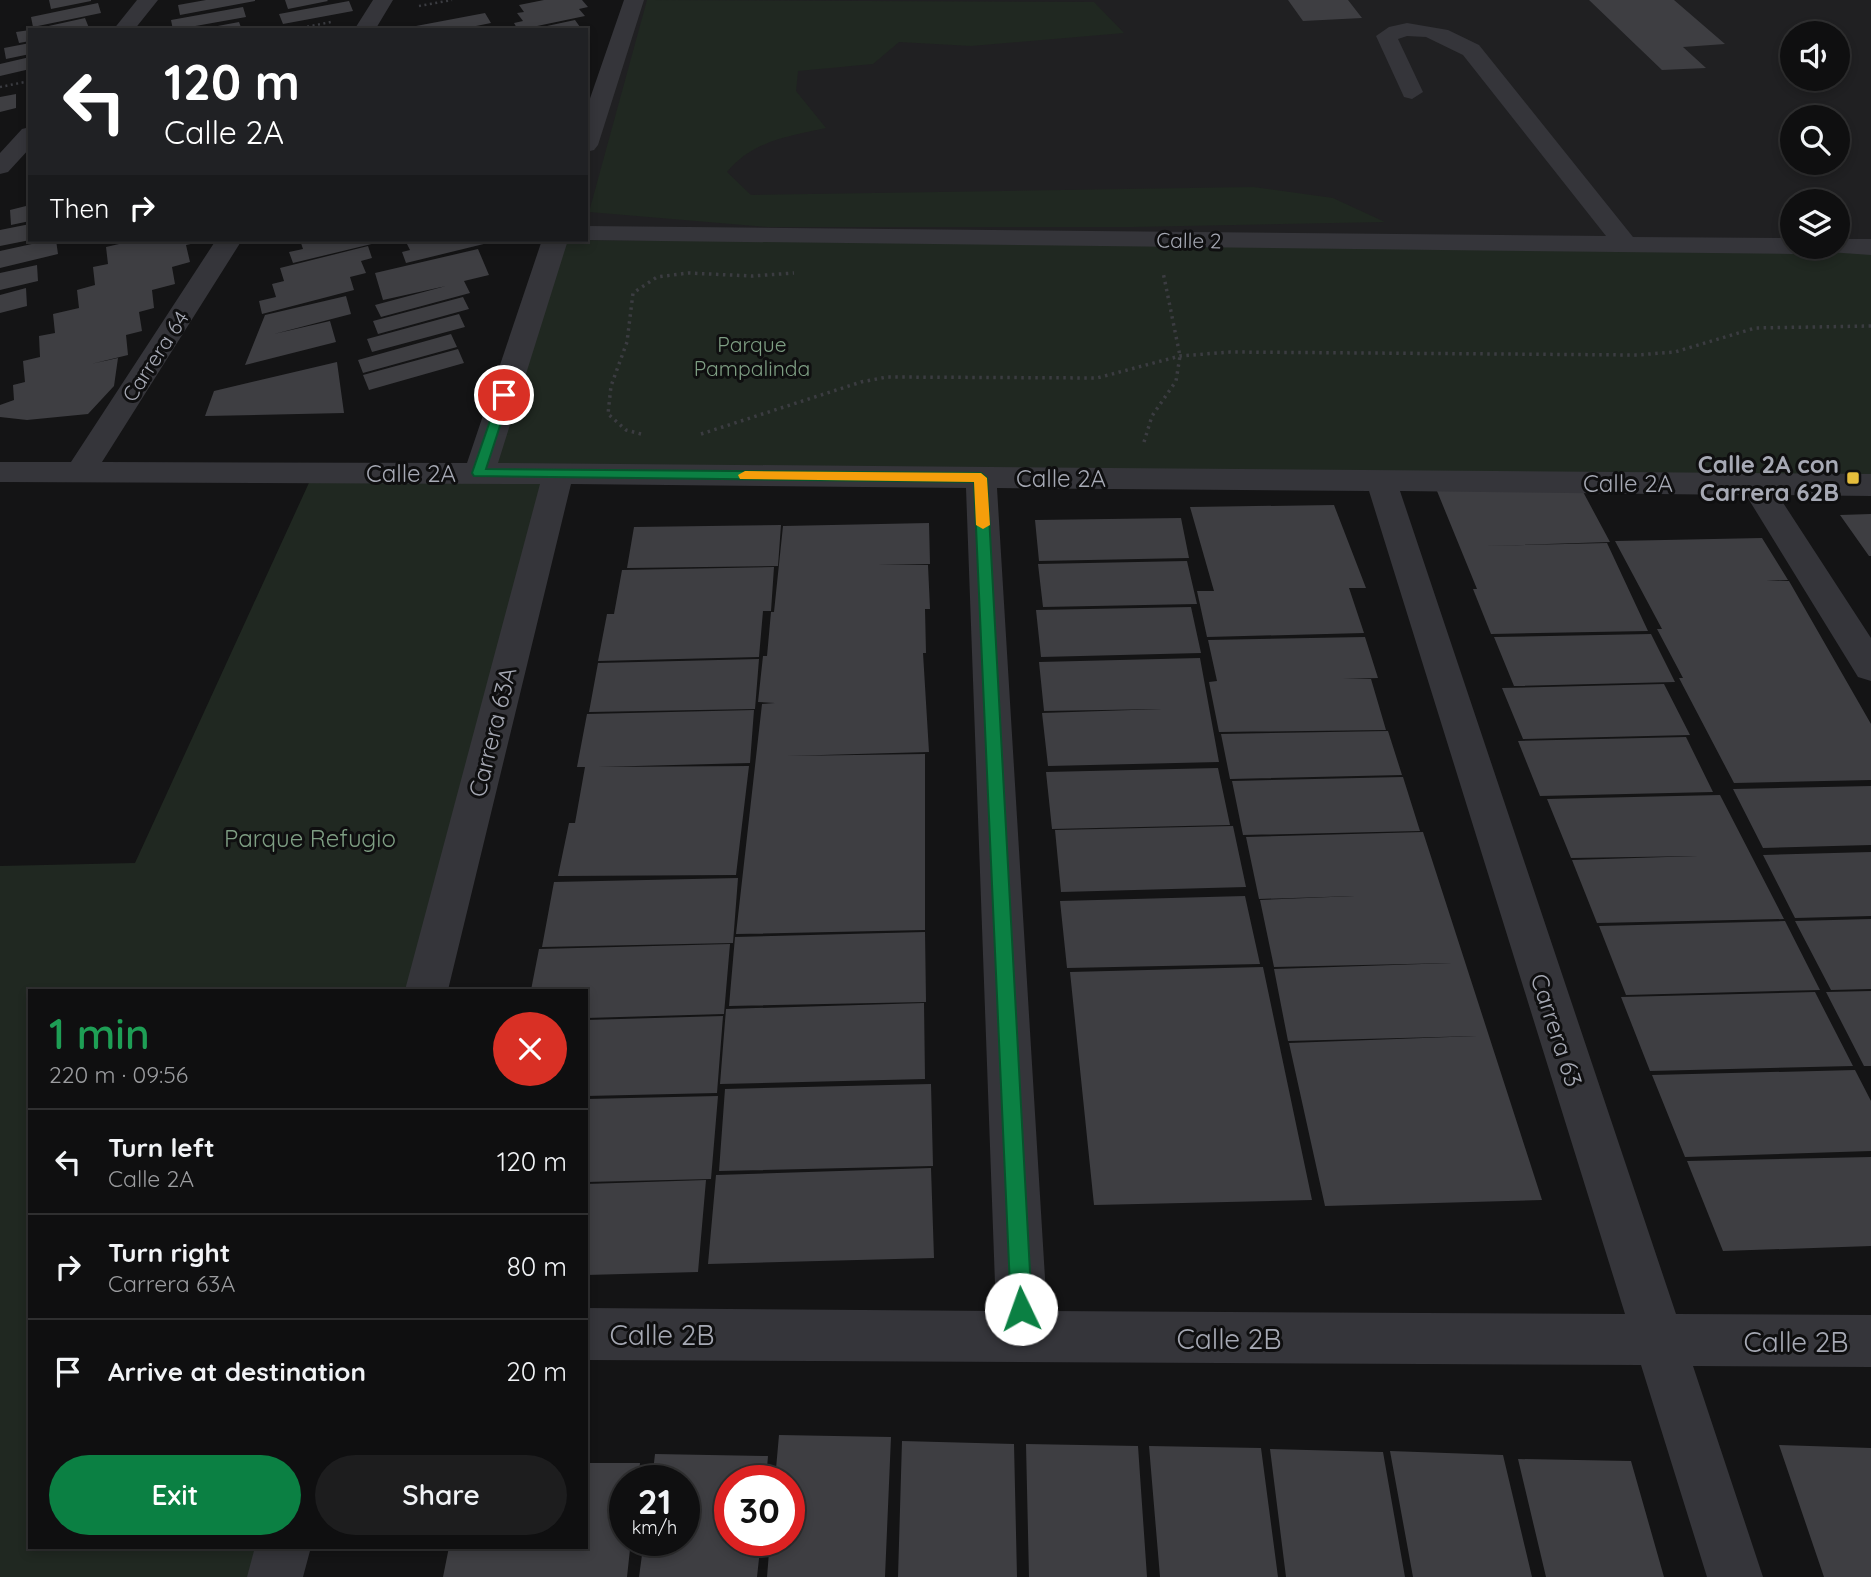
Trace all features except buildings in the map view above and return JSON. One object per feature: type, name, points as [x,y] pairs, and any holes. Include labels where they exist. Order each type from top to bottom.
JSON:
[{"type":"street","points":[[125,28],[148,0]]},
{"type":"street","points":[[365,28],[383,0]]},
{"type":"street","points":[[588,139],[634,0]]},
{"type":"street","points":[[1412,93],[1386,36],[1399,29],[1431,32],[1452,38],[1471,50],[1625,244]]},
{"type":"street","points":[[0,167],[28,136]]},
{"type":"street","name":"Calle 2","points":[[588,234],[1780,246]]},
{"type":"street","name":"Carrera 64","points":[[80,472],[228,242]]},
{"type":"street","points":[[479,473],[554,242]]},
{"type":"street","points":[[1850,247],[1871,247]]},
{"type":"street","name":"Calle 2A","points":[[0,472],[479,473],[1871,485]]},
{"type":"street","name":"Carrera 63A","points":[[426,989],[558,474]]},
{"type":"street","points":[[981,478],[1023,1336]]},
{"type":"street","name":"Carrera 63","points":[[1381,481],[1656,1340],[1735,1577]]},
{"type":"street","points":[[1756,485],[1871,667]]},
{"type":"street","name":"Calle 2B","points":[[588,1334],[1871,1341]]},
{"type":"street","points":[[275,1577],[282,1549]]},
{"type":"path","points":[[0,87],[28,81]]},
{"type":"path","points":[[1143,479],[1142,447],[1152,416],[1176,381],[1180,356],[1162,268]]},
{"type":"path","points":[[650,436],[626,430],[608,414],[607,391],[626,348],[628,311],[633,293],[657,277],[688,272],[752,276],[806,273]]},
{"type":"path","points":[[700,435],[861,382],[887,377],[1097,378],[1180,356],[1230,352],[1637,355],[1675,352],[1731,332],[1755,328],[1871,326]]},
{"type":"shaded area","points":[[634,0],[1871,0],[1871,247],[1850,247],[1850,189],[1780,189],[1780,246],[588,234],[588,139]]},
{"type":"green space","points":[[647,0],[1094,2],[1124,33],[971,46],[899,42],[873,64],[798,71],[796,91],[826,128],[772,141],[737,162],[727,172],[751,195],[1253,187],[1333,198],[1385,222],[1134,227],[767,227],[589,212]]},
{"type":"green space","name":"Parque Pampalinda","points":[[554,242],[1780,247],[1780,259],[1850,259],[1850,247],[1871,247],[1871,485],[558,474],[426,989],[28,989],[28,1549],[282,1549],[275,1577],[0,1577],[0,866],[135,863],[313,474],[479,473]]},
{"type":"slow traffic","points":[[745,475],[981,478],[983,525]]},
{"type":"place","name":"Calle 2A con Carrera 62B","points":[[1853,478]]},
{"type":"route","points":[[504,395],[479,473],[981,478],[1021,1309]]},
{"type":"park label","name":"Parque Refugio","points":[[310,838]]}]
